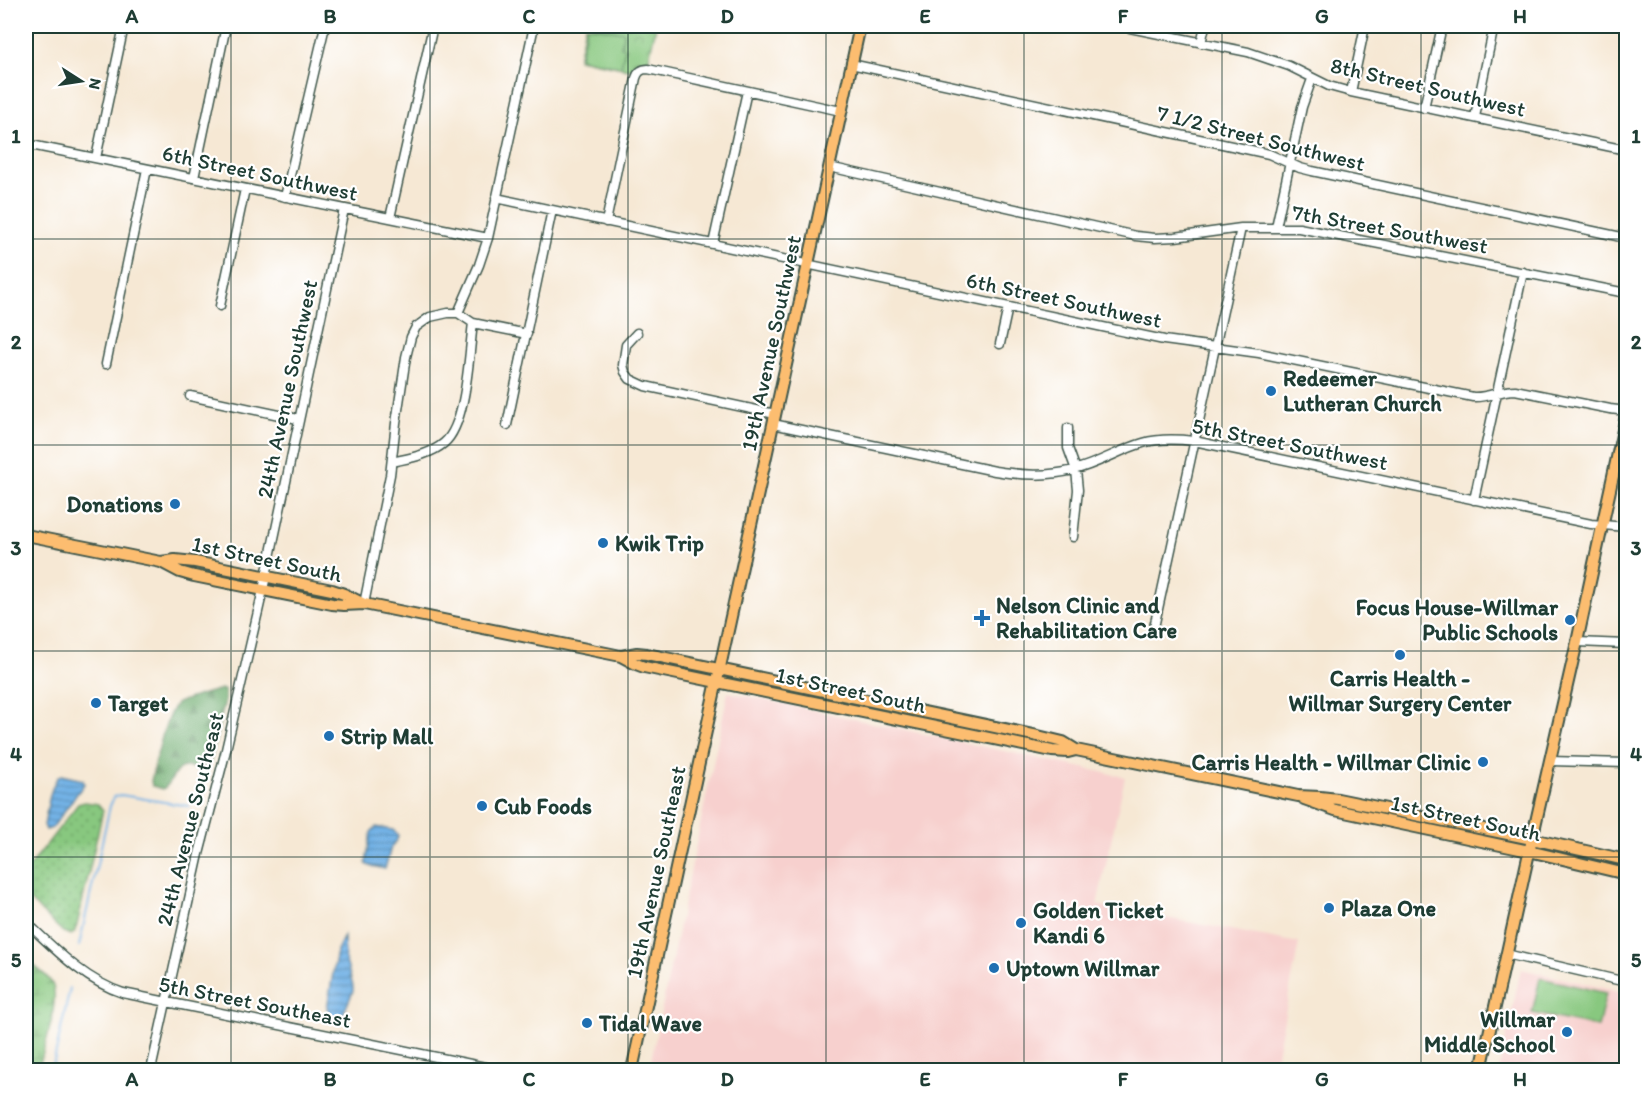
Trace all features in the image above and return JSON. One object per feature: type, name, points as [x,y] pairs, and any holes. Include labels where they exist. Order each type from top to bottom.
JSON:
[{"type":"main road","name":"19th Avenue Southwest","points":[[717,683],[860,26]]},
{"type":"main road","points":[[1481,1071],[1578,642],[1626,416]]},
{"type":"main road","name":"1st Street South","points":[[26,534],[161,562],[185,573],[262,590],[332,604],[364,604]]},
{"type":"main road","name":"1st Street South","points":[[161,562],[182,560],[332,590],[364,604],[621,656],[644,667],[717,683],[1052,751],[1076,750]]},
{"type":"main road","name":"1st Street South","points":[[621,656],[647,654],[1028,734],[1063,742],[1076,750],[1298,796],[1335,810],[1626,874]]},
{"type":"main road","name":"19th Avenue Southeast","points":[[632,1071],[717,683]]},
{"type":"main road","name":"1st Street South","points":[[1298,796],[1338,799],[1626,860]]},
{"type":"street","points":[[96,158],[124,26]]},
{"type":"street","points":[[194,178],[226,26]]},
{"type":"street","points":[[285,197],[325,26]]},
{"type":"street","points":[[390,218],[433,26]]},
{"type":"street","points":[[458,313],[488,238],[534,26]]},
{"type":"street","name":"8th Street Southwest","points":[[1120,26],[1248,52],[1269,58],[1329,86],[1351,92],[1626,150]]},
{"type":"street","points":[[1201,43],[1205,26]]},
{"type":"street","points":[[1351,92],[1365,26]]},
{"type":"street","points":[[1424,108],[1442,26]]},
{"type":"street","points":[[1475,117],[1494,26]]},
{"type":"street","name":"7 1/2 Street Southwest","points":[[851,64],[1269,154],[1312,171],[1626,238]]},
{"type":"street","points":[[606,222],[636,78],[640,71],[648,69],[841,111]]},
{"type":"street","points":[[1276,227],[1302,107],[1312,79]]},
{"type":"street","points":[[713,244],[747,91]]},
{"type":"street","name":"6th Street Southwest","points":[[26,144],[488,238]]},
{"type":"street","name":"7th Street Southwest","points":[[829,167],[1136,236],[1155,238],[1240,228],[1299,228],[1626,293]]},
{"type":"street","points":[[106,364],[147,169]]},
{"type":"street","points":[[220,306],[245,189]]},
{"type":"street","name":"6th Street Southwest","points":[[496,198],[1164,340],[1259,353],[1473,397],[1521,390],[1626,411]]},
{"type":"street","name":"24th Avenue Southwest","points":[[265,577],[344,209]]},
{"type":"street","points":[[507,425],[552,210]]},
{"type":"street","points":[[1153,632],[1240,228]]},
{"type":"street","points":[[1474,500],[1523,272]]},
{"type":"street","points":[[1000,344],[1008,307]]},
{"type":"street","points":[[364,604],[392,462],[396,423],[411,337],[416,327],[430,317],[458,313],[473,323],[527,334]]},
{"type":"street","points":[[392,462],[433,450],[445,443],[452,434],[462,405],[473,323]]},
{"type":"street","name":"5th Street Southwest","points":[[636,333],[626,345],[623,358],[625,372],[632,381],[645,386],[774,419],[1010,473],[1046,475],[1076,470],[1145,442],[1194,441],[1474,500],[1602,525],[1626,527]]},
{"type":"street","points":[[190,396],[298,419]]},
{"type":"street","points":[[1068,428],[1068,448],[1076,470],[1078,500],[1073,537]]},
{"type":"street","name":"24th Avenue Southeast","points":[[151,1071],[199,854],[225,754],[265,577]]},
{"type":"street","points":[[1578,642],[1626,644]]},
{"type":"street","points":[[1550,761],[1626,763]]},
{"type":"street","name":"5th Street Southeast","points":[[26,922],[73,965],[94,980],[123,993],[500,1071]]},
{"type":"street","points":[[1506,954],[1626,982]]},
{"type":"shaded area","points":[[728,692],[1125,777],[1097,905],[1299,943],[1274,1070],[649,1070]]},
{"type":"shaded area","name":"Willmar Middle School","points":[[1521,969],[1626,993],[1626,1070],[1499,1070]]},
{"type":"green space","points":[[585,26],[656,26],[648,62],[638,63],[633,70],[578,59]]},
{"type":"green space","points":[[587,26],[624,32],[621,47],[625,48],[621,67],[580,58]]},
{"type":"green space","points":[[221,689],[225,691],[225,700],[211,761],[198,768],[182,767],[163,789],[152,786],[151,781],[161,741],[168,718],[176,704]]},
{"type":"green space","points":[[85,802],[98,804],[103,810],[77,925],[71,935],[63,932],[26,897],[26,871],[78,804]]},
{"type":"green space","points":[[26,959],[48,978],[53,986],[54,994],[50,1028],[38,1070],[26,1070]]},
{"type":"green space","points":[[1540,978],[1606,993],[1598,1027],[1532,1013]]},
{"type":"water","points":[[61,775],[83,780],[84,784],[52,828],[46,830],[44,825],[50,797],[57,778]]},
{"type":"water","points":[[376,827],[393,830],[398,835],[391,847],[385,869],[366,863],[371,832]]},
{"type":"water","points":[[344,936],[345,958],[353,991],[342,1017],[329,1015],[327,1008],[337,950]]},
{"type":"waterway","points":[[79,946],[110,806],[114,797],[121,795],[189,806]]},
{"type":"waterway","points":[[52,1070],[70,988]]},
{"type":"place","name":"Redeemer Lutheran Church","points":[[1271,391]]},
{"type":"place","name":"Donations","points":[[175,504]]},
{"type":"place","name":"Kwik Trip","points":[[603,543]]},
{"type":"place","name":"Nelson Clinic and Rehabilitation Care","points":[[982,618]]},
{"type":"place","name":"Focus House-Willmar Public Schools","points":[[1570,620]]},
{"type":"place","name":"Carris Health - Willmar Surgery Center","points":[[1400,655]]},
{"type":"place","name":"Target","points":[[96,703]]},
{"type":"place","name":"Strip Mall","points":[[329,736]]},
{"type":"place","name":"Carris Health - Willmar Clinic","points":[[1483,762]]},
{"type":"place","name":"Cub Foods","points":[[482,806]]},
{"type":"place","name":"Plaza One","points":[[1329,908]]},
{"type":"place","name":"Golden Ticket Kandi 6","points":[[1021,923]]},
{"type":"place","name":"Uptown Willmar","points":[[994,968]]},
{"type":"place","name":"Tidal Wave","points":[[587,1023]]},
{"type":"place","name":"Willmar Middle School","points":[[1567,1032]]}]
